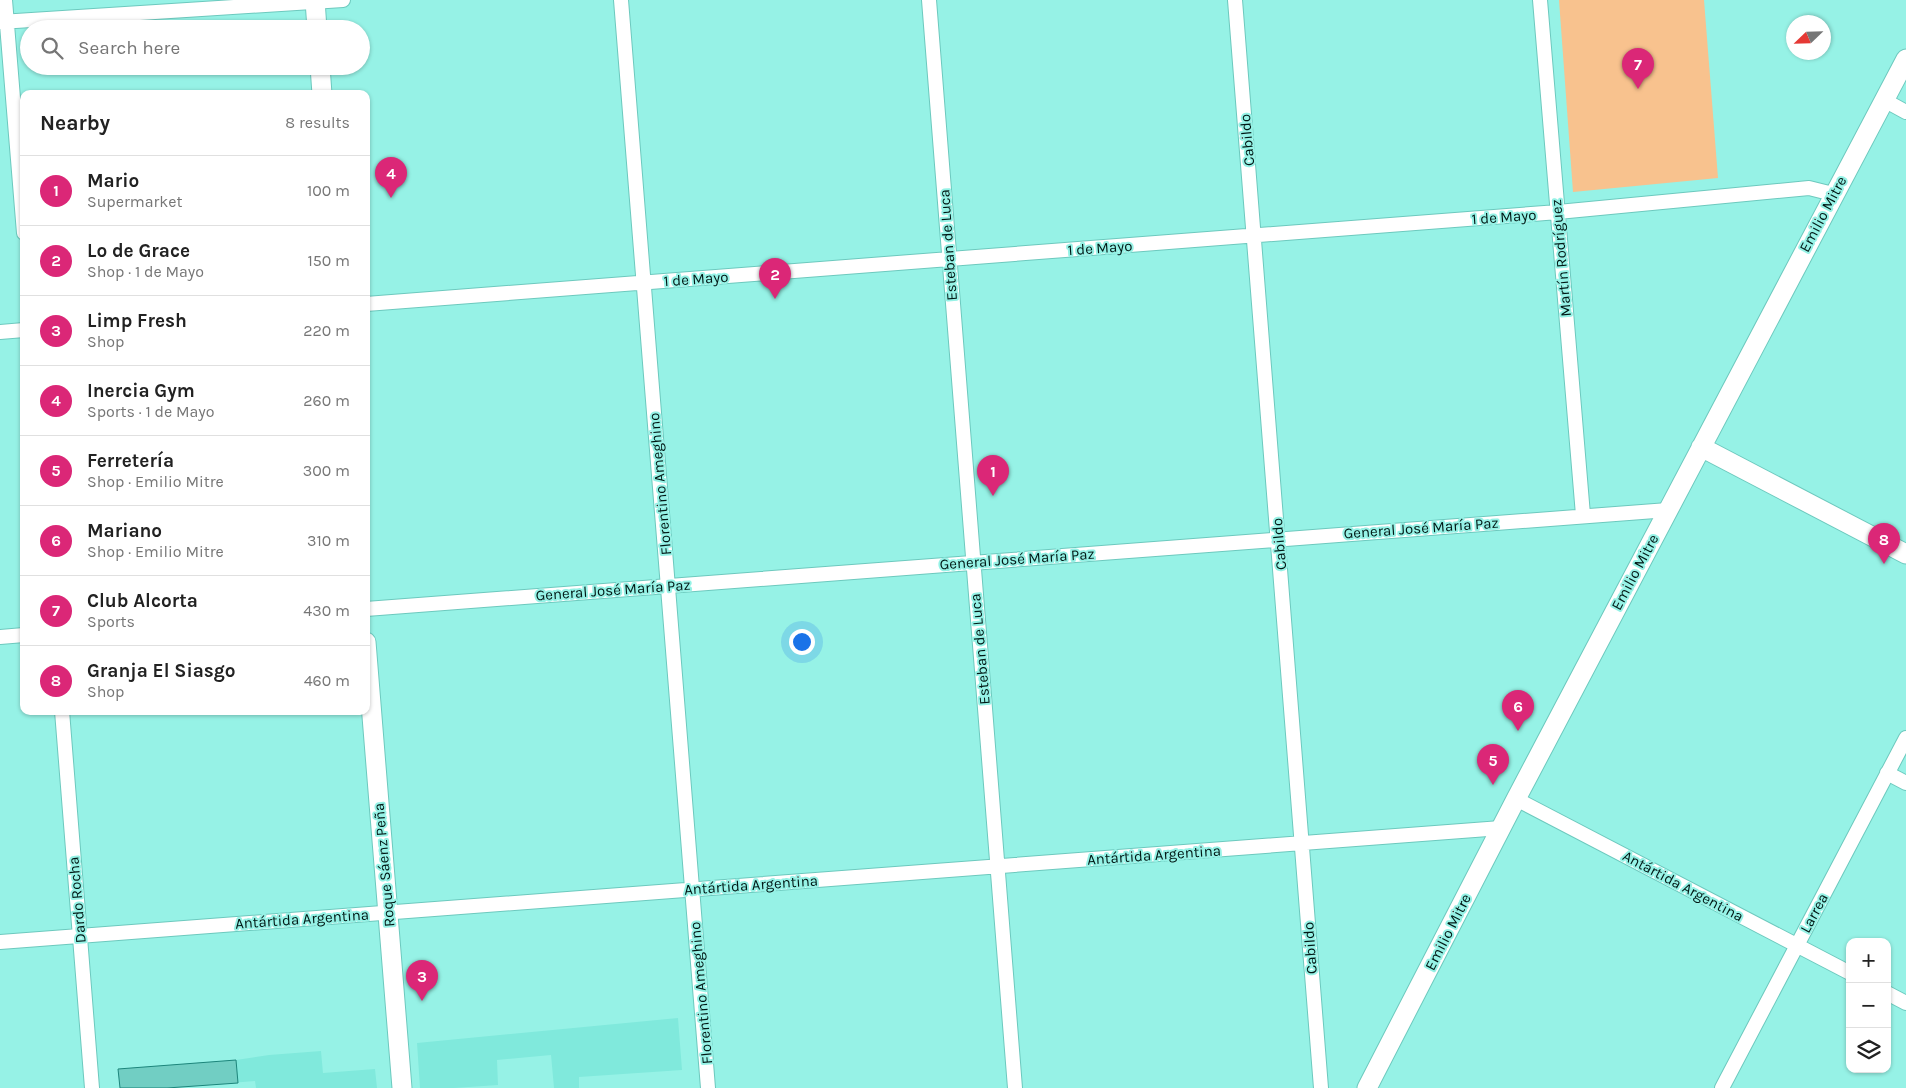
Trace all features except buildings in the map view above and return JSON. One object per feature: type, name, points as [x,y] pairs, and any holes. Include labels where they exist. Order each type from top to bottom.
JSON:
[{"type":"street","points":[[5,0],[4,22],[20,191]]},
{"type":"street","points":[[34,20],[342,0]]},
{"type":"street","name":"Florentino Ameghino","points":[[622,0],[708,1088]]},
{"type":"street","name":"Esteban de Luca","points":[[929,0],[1015,1088]]},
{"type":"street","name":"Cabildo","points":[[1235,0],[1321,1088]]},
{"type":"street","name":"Martín Rodríguez","points":[[1540,0],[1583,516]]},
{"type":"street","points":[[315,1],[317,20]]},
{"type":"street","points":[[4,22],[20,21]]},
{"type":"street","name":"Emilio Mitre","points":[[1367,1088],[1516,799],[1906,58]]},
{"type":"street","points":[[321,75],[322,90]]},
{"type":"street","points":[[1884,100],[1906,112]]},
{"type":"street","name":"1 de Mayo","points":[[370,304],[1558,212],[1809,188],[1833,194]]},
{"type":"street","points":[[0,332],[20,330]]},
{"type":"street","points":[[1701,447],[1906,554]]},
{"type":"street","name":"General José María Paz","points":[[370,609],[1668,510]]},
{"type":"street","points":[[0,637],[20,635]]},
{"type":"street","name":"Roque Sáenz Peña","points":[[370,691],[402,1088]]},
{"type":"street","name":"Dardo Rocha","points":[[62,715],[92,1088]]},
{"type":"street","name":"Larrea","points":[[1722,1088],[1906,738]]},
{"type":"street","points":[[1887,774],[1906,783]]},
{"type":"street","name":"Antártida Argentina","points":[[1516,799],[1846,971]]},
{"type":"street","name":"Antártida Argentina","points":[[0,942],[1501,828]]},
{"type":"street","points":[[1891,995],[1906,1003]]},
{"type":"shaded area","points":[[1559,0],[1704,0],[1718,178],[1573,192]]},
{"type":"shaded area","points":[[678,1018],[682,1070],[579,1077],[579,1088],[554,1088],[551,1055],[497,1060],[498,1085],[420,1088],[417,1043]]},
{"type":"shaded area","points":[[321,1051],[323,1073],[375,1069],[377,1088],[256,1088],[255,1081],[167,1088],[120,1088],[118,1069]]},
{"type":"place","name":"Club Alcorta","points":[[1638,89]]},
{"type":"place","name":"Inercia Gym","points":[[391,198]]},
{"type":"place","name":"Lo de Grace","points":[[775,299]]},
{"type":"place","name":"Mario","points":[[993,496]]},
{"type":"place","name":"Granja El Siasgo","points":[[1884,564]]},
{"type":"place","name":"Mariano","points":[[1518,731]]},
{"type":"place","name":"Ferretería","points":[[1493,785]]},
{"type":"place","name":"Limp Fresh","points":[[422,1001]]}]
